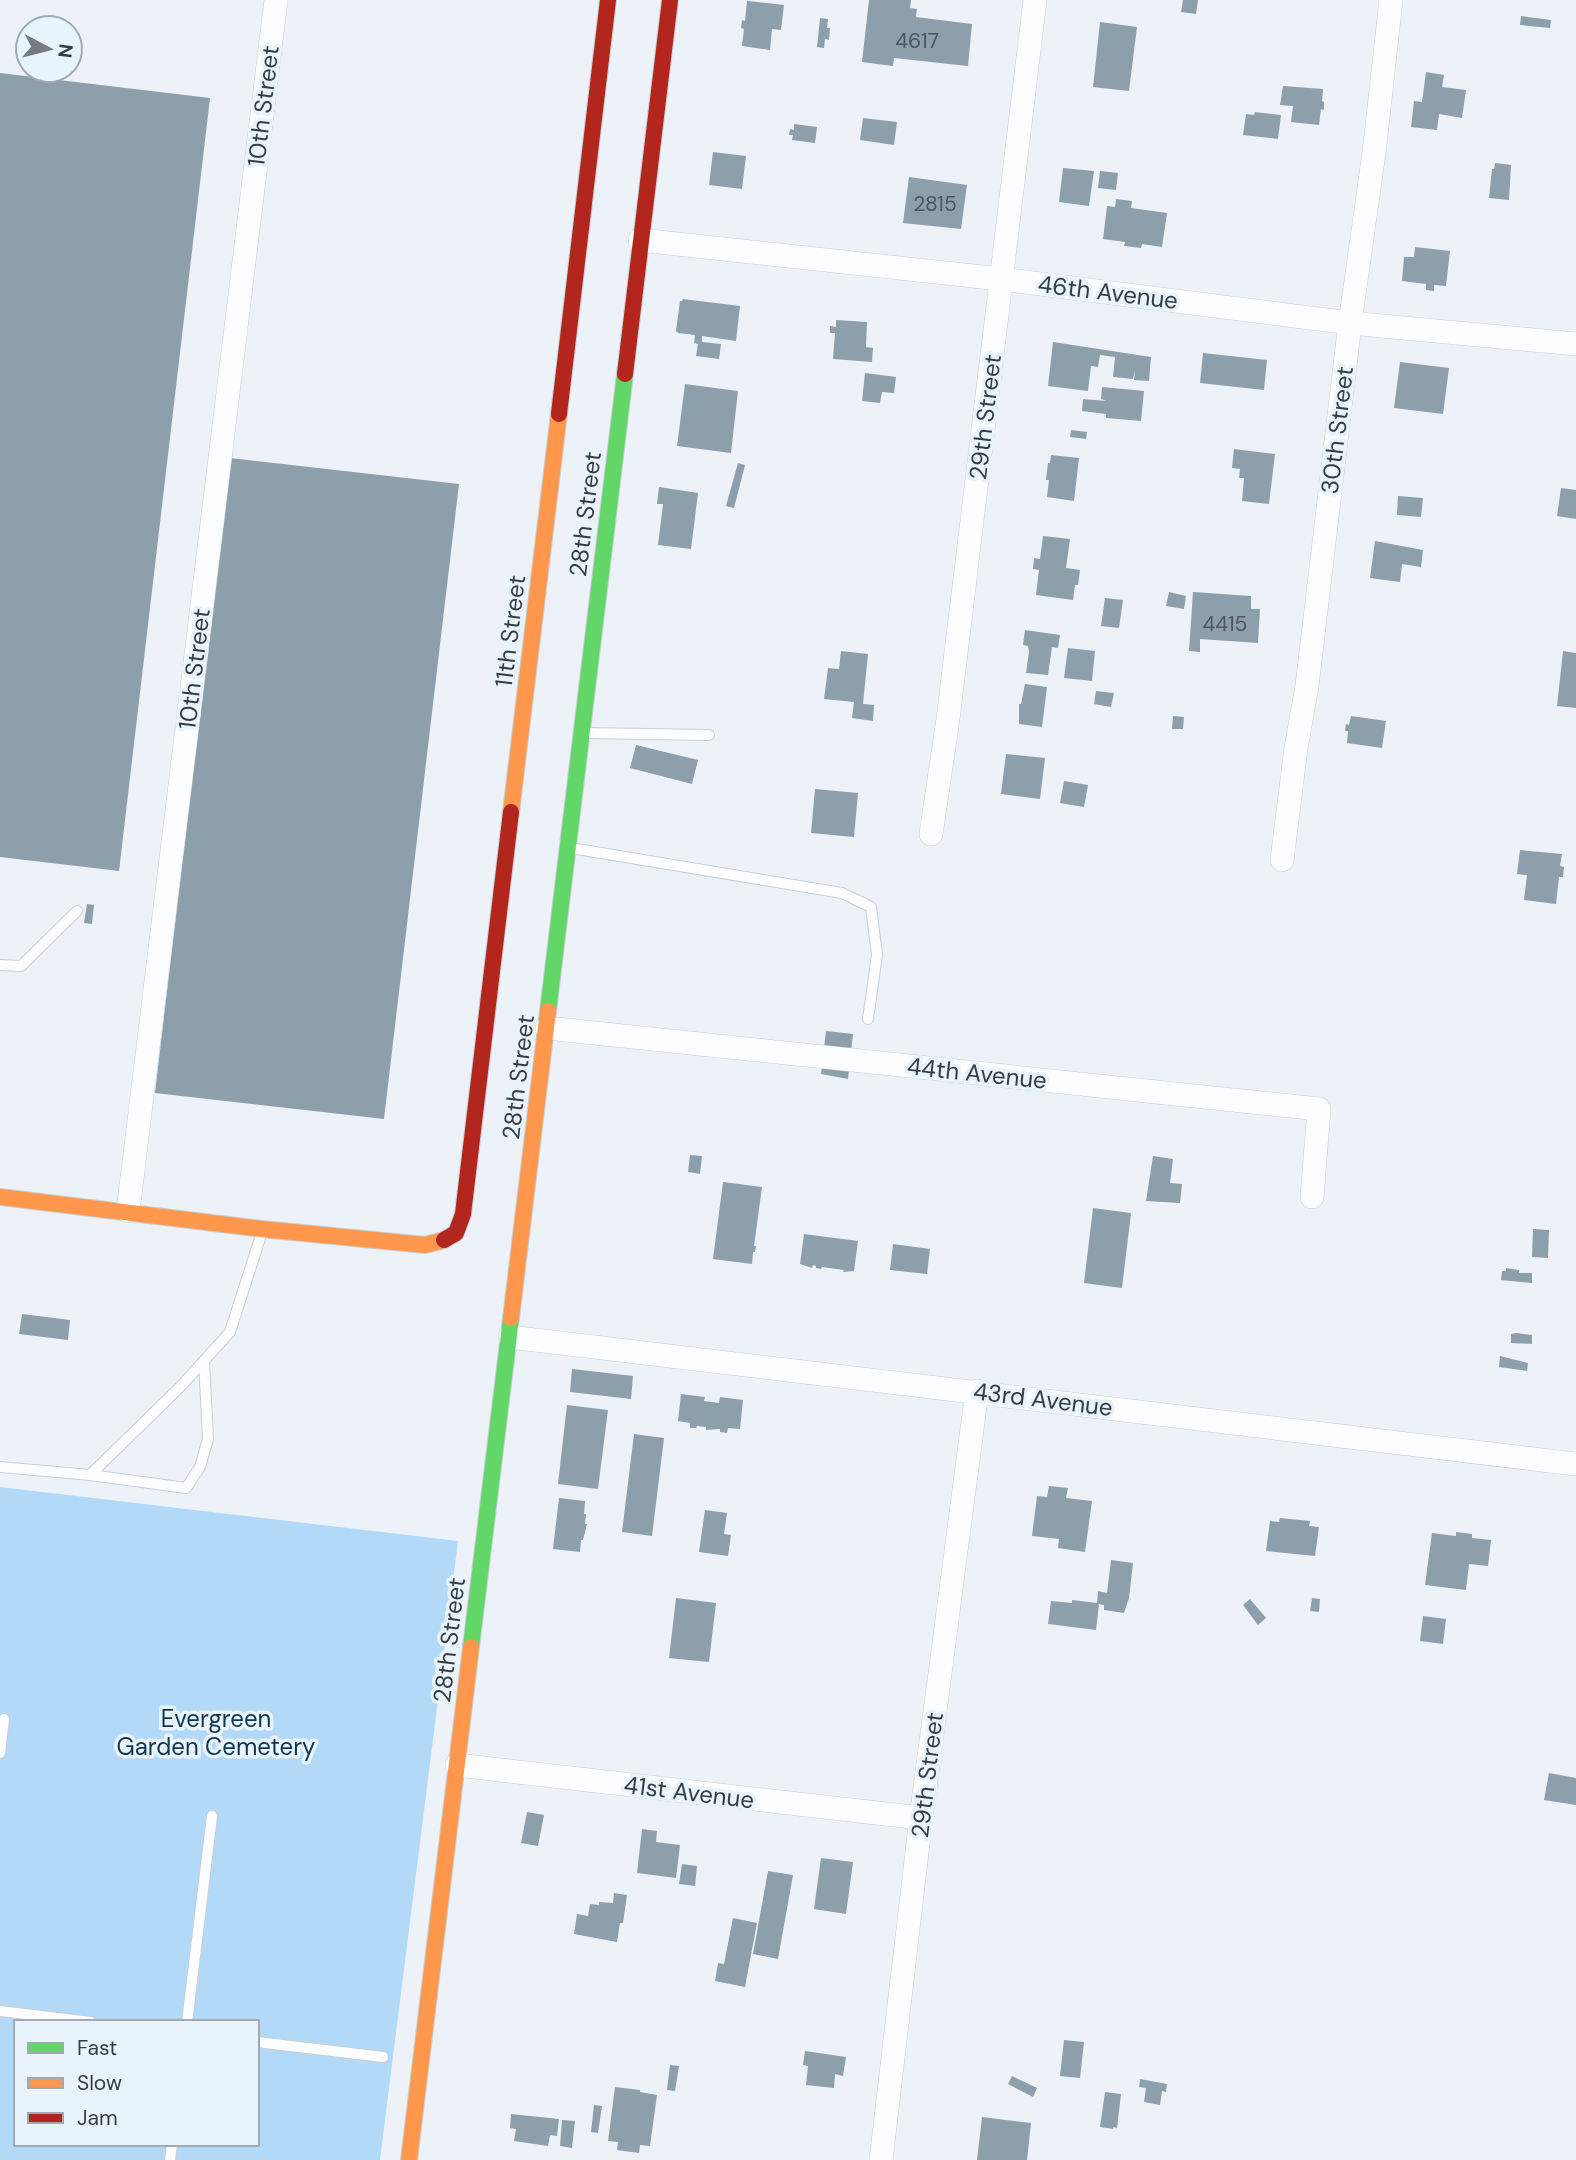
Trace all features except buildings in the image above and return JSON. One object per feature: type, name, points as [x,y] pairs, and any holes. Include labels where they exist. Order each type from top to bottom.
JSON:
[{"type":"main road","name":"11th Street","points":[[262,1229],[425,1245],[440,1242],[456,1233],[463,1214],[608,0]]},
{"type":"main road","name":"28th Street","points":[[410,2160],[670,0]]},
{"type":"main road","points":[[0,1197],[262,1229]]},
{"type":"street","name":"10th Street","points":[[128,1211],[276,0]]},
{"type":"street","name":"29th Street","points":[[931,834],[948,719],[1035,0]]},
{"type":"street","name":"30th Street","points":[[1282,860],[1307,686],[1391,0]]},
{"type":"street","name":"46th Avenue","points":[[640,240],[1001,279],[1350,323],[1576,344]]},
{"type":"street","name":"44th Avenue","points":[[547,1028],[1319,1109],[1312,1196]]},
{"type":"street","name":"43rd Avenue","points":[[510,1337],[1576,1464]]},
{"type":"street","name":"29th Street","points":[[881,2160],[921,1818],[977,1391]]},
{"type":"street","name":"41st Avenue","points":[[457,1765],[921,1818]]},
{"type":"lane","points":[[582,733],[709,735]]},
{"type":"lane","points":[[568,847],[842,892],[871,907],[877,955],[868,1019]]},
{"type":"lane","points":[[0,965],[21,966],[77,911]]},
{"type":"lane","points":[[90,1475],[230,1332],[262,1229]]},
{"type":"lane","points":[[0,1467],[90,1475],[186,1488],[200,1467],[208,1439],[204,1361]]},
{"type":"lane","points":[[0,1753],[4,1719]]},
{"type":"lane","points":[[187,2020],[212,1816]]},
{"type":"lane","points":[[0,2011],[74,2020]]},
{"type":"lane","points":[[259,2042],[383,2057]]},
{"type":"green space","name":"Evergreen Garden Cemetery","points":[[0,1487],[458,1541],[380,2160],[0,2160]]},
{"type":"traffic: fast","points":[[548,1011],[625,374]]},
{"type":"traffic: fast","points":[[471,1647],[511,1318]]},
{"type":"traffic: slow","points":[[511,812],[559,414]]},
{"type":"traffic: slow","points":[[511,1318],[548,1011]]},
{"type":"traffic: slow","points":[[0,1197],[262,1229],[425,1245],[444,1240]]},
{"type":"traffic: slow","points":[[409,2160],[471,1647]]},
{"type":"traffic: jam","points":[[559,414],[608,0]]},
{"type":"traffic: jam","points":[[625,374],[670,0]]},
{"type":"traffic: jam","points":[[444,1240],[456,1233],[463,1214],[511,812]]}]
